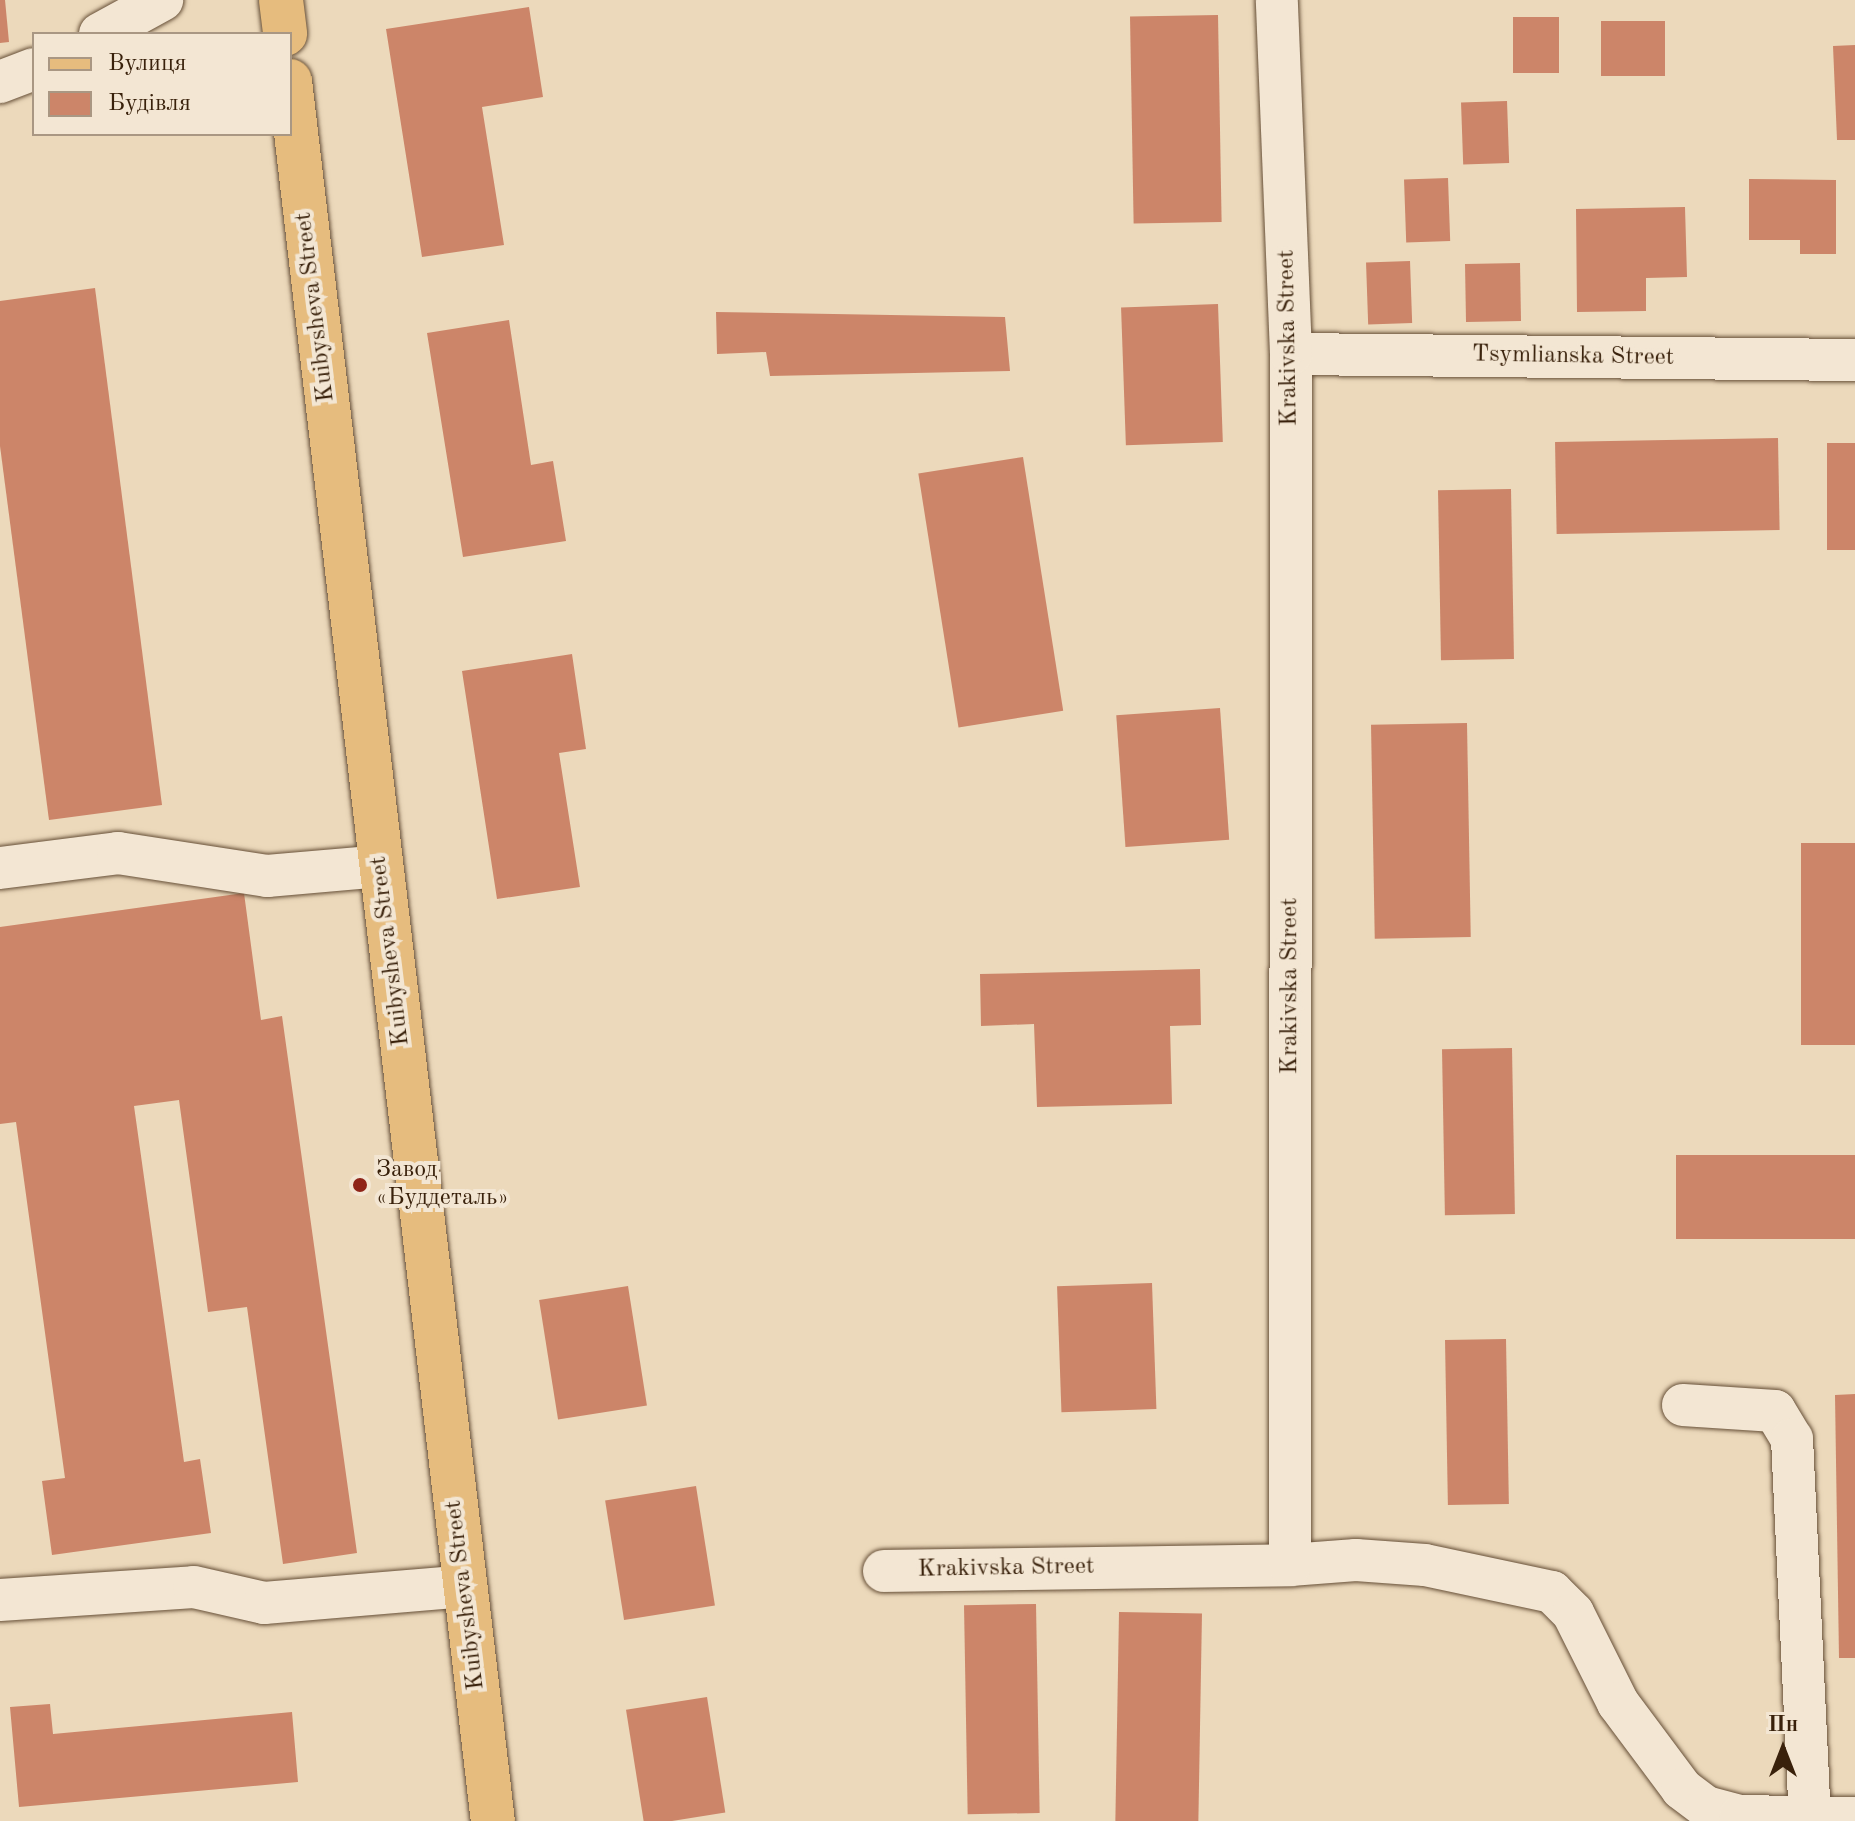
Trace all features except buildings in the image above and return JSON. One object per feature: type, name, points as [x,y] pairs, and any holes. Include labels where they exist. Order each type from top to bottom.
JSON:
[{"type":"main road","points":[[281,0],[285,32]]},
{"type":"main road","name":"Kuibysheva Street","points":[[292,98],[493,1821]]},
{"type":"street","points":[[104,32],[162,0]]},
{"type":"street","name":"Krakivska Street","points":[[884,1571],[1290,1565],[1291,354],[1277,0]]},
{"type":"street","points":[[0,82],[32,70]]},
{"type":"street","name":"Tsymlianska Street","points":[[1291,354],[1855,360]]},
{"type":"street","points":[[0,868],[118,853],[267,876],[381,866]]},
{"type":"street","points":[[1683,1405],[1775,1411],[1792,1439],[1810,1818]]},
{"type":"street","points":[[1290,1565],[1356,1560],[1425,1565],[1552,1592],[1573,1613],[1618,1703],[1682,1789],[1706,1807],[1740,1816],[1855,1818]]},
{"type":"street","points":[[0,1600],[194,1587],[264,1603],[465,1586]]},
{"type":"place","name":"Завод «Буддеталь»","points":[[360,1185]]}]
